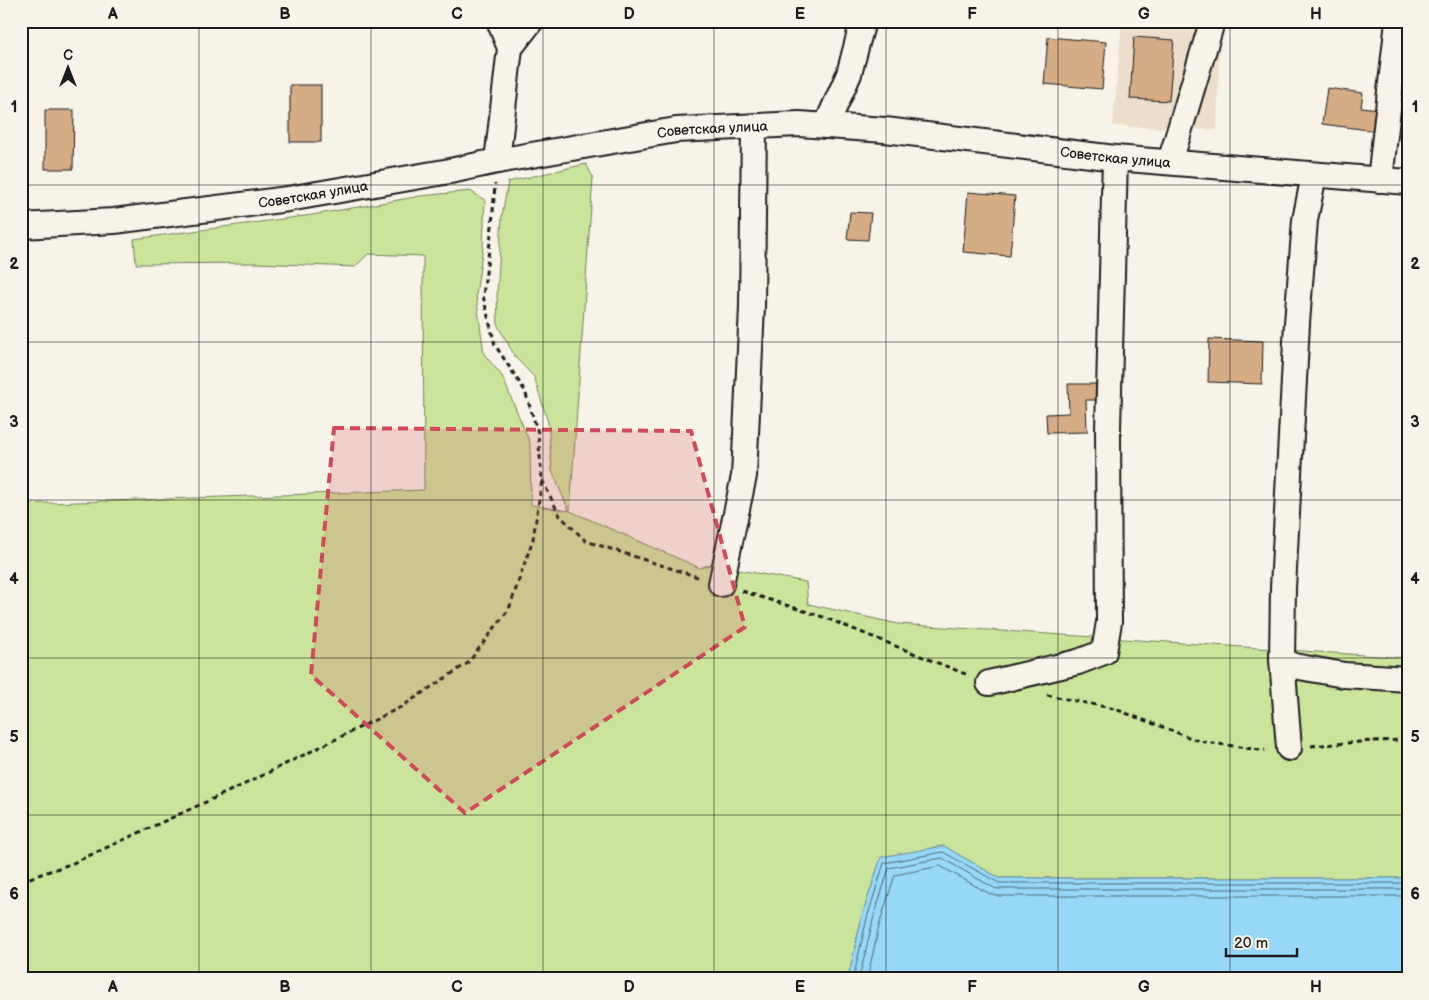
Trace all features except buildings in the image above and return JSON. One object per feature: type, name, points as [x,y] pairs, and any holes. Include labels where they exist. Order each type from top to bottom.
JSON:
[{"type":"street","points":[[497,161],[510,48],[499,21]]},
{"type":"street","points":[[510,48],[531,21]]},
{"type":"street","points":[[826,126],[849,74],[863,21]]},
{"type":"street","points":[[1170,162],[1211,21]]},
{"type":"street","points":[[1380,180],[1398,21]]},
{"type":"street","name":"Советская улица","points":[[21,226],[114,221],[288,199],[676,130],[799,124],[885,130],[1115,158],[1408,182]]},
{"type":"street","points":[[722,584],[744,476],[752,307],[754,126]]},
{"type":"street","points":[[989,683],[1078,662],[1104,652],[1109,622],[1108,430],[1115,158]]},
{"type":"street","points":[[1289,748],[1282,659],[1283,588],[1297,323],[1305,220],[1314,175]]},
{"type":"street","points":[[1282,659],[1294,666],[1344,675],[1408,678]]},
{"type":"path","points":[[21,881],[73,863],[245,784],[400,707],[468,663],[509,609],[533,539],[542,480],[538,433],[525,391],[495,346],[483,296],[492,226],[497,161]]},
{"type":"path","points":[[542,480],[560,516],[586,541],[823,616],[989,683]]},
{"type":"path","points":[[1047,695],[1115,709],[1199,741],[1260,750],[1372,740],[1408,740]]},
{"type":"highlighted area","points":[[334,428],[691,431],[745,627],[465,813],[311,675]]},
{"type":"shaded area","points":[[1122,21],[1220,21],[1217,130],[1113,126]]},
{"type":"green space","points":[[586,164],[593,177],[570,511],[700,568],[721,561],[739,570],[806,582],[808,604],[898,624],[1408,658],[1408,878],[999,878],[943,846],[881,858],[862,916],[848,979],[21,979],[21,504],[424,490],[423,256],[368,254],[355,267],[256,263],[136,264],[134,239],[312,215],[421,196],[470,191],[485,200],[483,246],[476,295],[484,354],[502,376],[530,443],[531,505],[569,511],[552,471],[548,422],[534,377],[516,358],[498,326],[497,295],[502,216],[508,182]]},
{"type":"water","points":[[944,846],[999,878],[1408,878],[1408,979],[848,979],[862,916],[881,857]]}]
